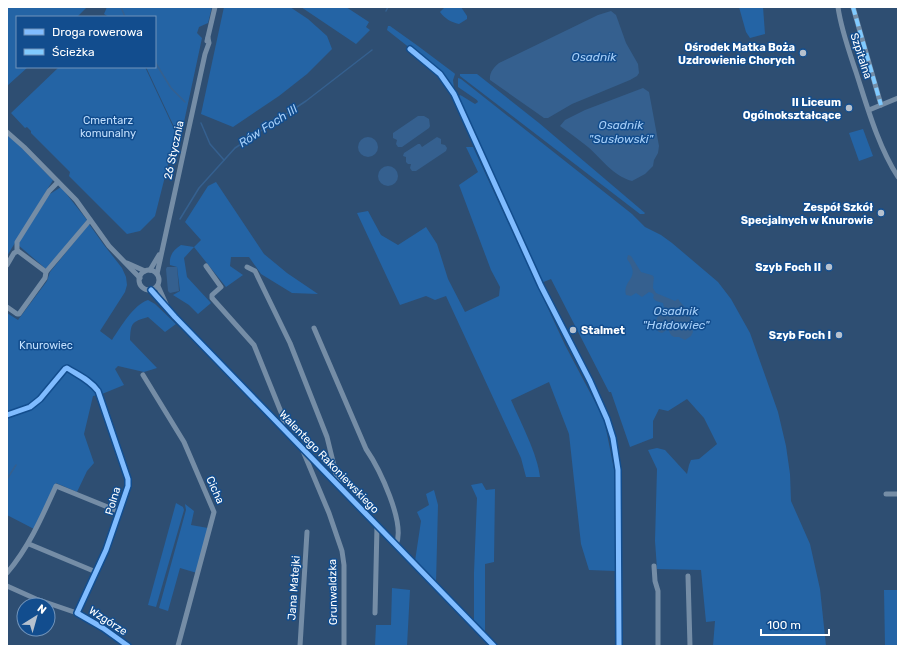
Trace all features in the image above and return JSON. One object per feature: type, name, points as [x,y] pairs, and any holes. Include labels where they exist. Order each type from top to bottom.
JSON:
[{"type":"street","name":"26 Stycznia","points":[[157,274],[205,54],[204,49],[215,7]]},
{"type":"street","name":"Szpitalna","points":[[838,7],[848,48],[869,110],[887,156],[898,177]]},
{"type":"street","points":[[853,7],[881,105]]},
{"type":"street","points":[[410,49],[440,74],[454,94],[540,286],[607,419],[618,470],[619,646]]},
{"type":"street","points":[[869,110],[898,98]]},
{"type":"street","points":[[7,132],[24,146],[76,200],[109,246],[124,262],[140,278],[143,288],[151,290],[158,286],[159,278],[157,274],[124,262]]},
{"type":"street","points":[[7,265],[14,253],[17,251],[17,242],[49,191],[58,182]]},
{"type":"street","points":[[7,307],[19,314],[45,278],[46,272],[90,220]]},
{"type":"street","name":"26 Stycznia","points":[[147,271],[162,250]]},
{"type":"street","points":[[17,251],[21,252],[46,272]]},
{"type":"street","points":[[206,266],[221,287],[212,295],[212,298],[254,345],[282,417],[283,423],[280,426]]},
{"type":"street","points":[[247,266],[255,271],[290,343],[327,437],[338,478],[336,484]]},
{"type":"street","points":[[140,278],[142,274],[147,271]]},
{"type":"street","name":"Walentego Rakoniewskiego","points":[[158,286],[167,307]]},
{"type":"street","name":"Walentego Rakoniewskiego","points":[[151,290],[302,449],[494,646]]},
{"type":"street","points":[[314,328],[366,449],[374,460],[394,506],[398,536],[396,546]]},
{"type":"street","name":"Cicha","points":[[143,375],[184,442],[214,512],[178,646]]},
{"type":"street","name":"Polna","points":[[77,613],[106,550],[120,512],[128,482],[98,391]]},
{"type":"street","name":"Grunwaldzka","points":[[302,449],[329,513],[342,551],[344,565],[344,646]]},
{"type":"street","name":"Polna","points":[[29,544],[56,486],[120,512]]},
{"type":"street","points":[[886,494],[898,494]]},
{"type":"street","points":[[375,613],[377,526]]},
{"type":"street","name":"Jana Matejki","points":[[300,646],[307,532]]},
{"type":"street","points":[[7,573],[29,544],[96,572]]},
{"type":"street","points":[[654,566],[655,581],[658,592],[658,646]]},
{"type":"street","points":[[688,576],[690,646]]},
{"type":"street","name":"Wzgórze","points":[[7,586],[36,599],[77,613],[103,628],[128,646]]},
{"type":"green space","points":[[7,7],[87,7],[78,16],[16,16],[16,68],[27,68],[7,86]]},
{"type":"green space","points":[[107,7],[212,7],[208,23],[199,27],[197,33],[202,38],[181,136],[177,133],[146,68],[156,68],[156,16],[107,16],[104,14]]},
{"type":"green space","points":[[224,7],[290,7],[308,19],[327,36],[332,49],[307,74],[279,96],[233,127],[201,114]]},
{"type":"green space","points":[[301,7],[346,7],[369,22],[366,27],[370,30],[356,44]]},
{"type":"green space","points":[[445,7],[461,7],[467,16],[467,19],[459,24],[448,20],[440,12]]},
{"type":"green space","points":[[739,7],[763,7],[765,34],[750,38],[746,32]]},
{"type":"green space","points":[[388,26],[454,73],[454,89],[439,71],[387,30]]},
{"type":"green space","name":"Cmentarz komunalny","points":[[58,68],[145,68],[176,133],[155,216],[140,231],[127,234],[69,176],[70,172],[31,133],[31,131],[27,127],[25,128],[11,113]]},
{"type":"green space","points":[[460,74],[477,74],[539,123],[645,213],[640,214],[460,76]]},
{"type":"green space","points":[[458,78],[632,214],[645,227],[661,235],[672,243],[718,282],[731,299],[750,333],[778,412],[786,446],[790,474],[791,501],[810,544],[820,589],[826,646],[713,646],[715,621],[706,622],[701,570],[657,569],[655,541],[657,469],[648,450],[657,448],[665,450],[687,474],[691,460],[699,459],[717,444],[704,418],[687,399],[668,411],[659,409],[653,421],[653,438],[630,447],[611,392],[609,392],[551,279],[541,283],[458,98],[460,95],[475,104],[478,102],[458,87]]},
{"type":"green space","points":[[863,129],[873,156],[859,161],[849,133]]},
{"type":"green space","points":[[7,135],[17,143],[53,180],[7,256]]},
{"type":"green space","points":[[466,147],[473,147],[565,345],[604,419],[615,474],[616,571],[589,570],[581,544],[569,434],[549,382],[511,400],[524,428],[539,468],[540,477],[526,477],[521,458],[446,296],[435,300],[426,296],[400,305],[357,213],[368,211],[381,235],[398,245],[426,227],[437,244],[448,279],[465,312],[499,296],[500,287],[491,270],[459,185],[478,172]]},
{"type":"green space","points":[[216,182],[264,254],[287,273],[318,294],[292,293],[261,274],[249,257],[231,257],[230,266],[243,275],[226,287],[194,247],[201,240],[185,222],[208,186]]},
{"type":"green space","points":[[61,187],[87,220],[46,269],[17,244],[50,194]]},
{"type":"green space","name":"Knurowiec","points":[[89,224],[122,268],[126,277],[127,285],[125,292],[100,331],[112,340],[133,311],[143,302],[148,300],[155,304],[176,324],[165,332],[148,317],[138,320],[133,324],[130,340],[157,368],[144,372],[118,366],[115,369],[124,385],[102,394],[95,384],[78,371],[77,375],[94,389],[98,395],[93,396],[84,434],[94,463],[87,471],[77,492],[56,483],[34,529],[7,515],[7,313],[18,320],[47,281],[50,272]]},
{"type":"green space","points":[[181,245],[194,247],[184,258],[187,277],[211,303],[198,314],[189,305],[173,295],[180,291],[177,267],[170,265],[171,256],[178,247]]},
{"type":"green space","points":[[482,483],[486,490],[495,489],[494,562],[485,564],[485,633],[474,622],[477,498],[471,485]]},
{"type":"green space","points":[[434,490],[438,505],[436,583],[415,561],[421,521],[417,512],[429,505],[426,494]]},
{"type":"green space","points":[[176,503],[183,507],[184,510],[156,607],[148,605]]},
{"type":"green space","points":[[185,504],[194,511],[191,525],[208,528],[197,573],[180,568],[168,611],[159,608],[186,510]]},
{"type":"green space","points":[[392,588],[410,590],[407,646],[375,646],[376,625],[391,625]]},
{"type":"green space","points":[[884,590],[898,590],[898,646],[885,646]]},
{"type":"water","name":"Osadnik","points":[[611,11],[616,15],[626,43],[638,64],[639,73],[630,80],[572,104],[548,118],[544,118],[490,80],[492,70],[499,63],[598,15]]},
{"type":"water","name":"Osadnik \"Susłowski\"","points":[[643,88],[649,92],[659,146],[653,166],[645,174],[632,181],[625,179],[613,171],[588,147],[560,126],[565,120],[585,110]]},
{"type":"water","points":[[418,116],[424,116],[429,119],[429,128],[402,147],[398,147],[396,144],[397,140],[393,138],[393,133]]},
{"type":"water","points":[[368,137],[375,140],[378,147],[375,154],[368,157],[361,154],[358,147],[361,140]]},
{"type":"water","points":[[437,137],[441,139],[441,144],[445,145],[447,148],[446,151],[416,171],[412,171],[410,168],[411,164],[406,162],[406,157],[403,156],[404,153],[418,144],[422,147]]},
{"type":"water","points":[[388,166],[395,169],[398,176],[395,183],[388,186],[381,183],[378,176],[381,169]]},
{"type":"water","name":"Osadnik \"Hałdowiec\"","points":[[628,255],[631,256],[641,272],[653,276],[653,288],[656,293],[675,301],[678,299],[686,309],[691,320],[693,332],[691,336],[685,340],[679,337],[674,337],[668,329],[662,333],[657,330],[657,318],[659,312],[664,308],[663,303],[656,301],[653,298],[654,295],[652,293],[649,292],[642,297],[636,293],[631,296],[626,295],[627,285],[633,271],[627,259]]},
{"type":"water","points":[[167,267],[177,267],[179,291],[170,293],[168,291]]},
{"type":"waterway","points":[[121,7],[125,16]]},
{"type":"waterway","points":[[386,11],[388,7]]},
{"type":"waterway","name":"Rów Foch III","points":[[180,219],[199,188],[235,148],[306,101],[372,50]]},
{"type":"waterway","points":[[156,64],[171,88],[185,102]]},
{"type":"waterway","points":[[201,123],[210,144],[224,160]]},
{"type":"waterway","name":"Rów Foch III","points":[[7,479],[16,465]]},
{"type":"marked path","points":[[853,7],[881,105]]},
{"type":"cycle path","points":[[410,49],[440,74],[454,94],[541,286],[590,381],[607,419],[613,438],[618,470],[619,646]]},
{"type":"cycle path","points":[[151,290],[175,317],[494,646]]},
{"type":"cycle path","points":[[7,415],[30,407],[40,399],[67,368],[88,381],[98,391],[128,479],[128,486],[106,550],[77,613],[103,628],[128,646]]},
{"type":"place","name":"Ośrodek Matka Boża Uzdrowienie Chorych","points":[[803,53]]},
{"type":"place","name":"II Liceum Ogólnokształcące","points":[[849,108]]},
{"type":"place","name":"Zespół Szkół Specjalnych w Knurowie","points":[[881,213]]},
{"type":"place","name":"Szyb Foch II","points":[[829,267]]},
{"type":"place","name":"Stalmet","points":[[573,330]]},
{"type":"place","name":"Szyb Foch I","points":[[839,335]]}]
